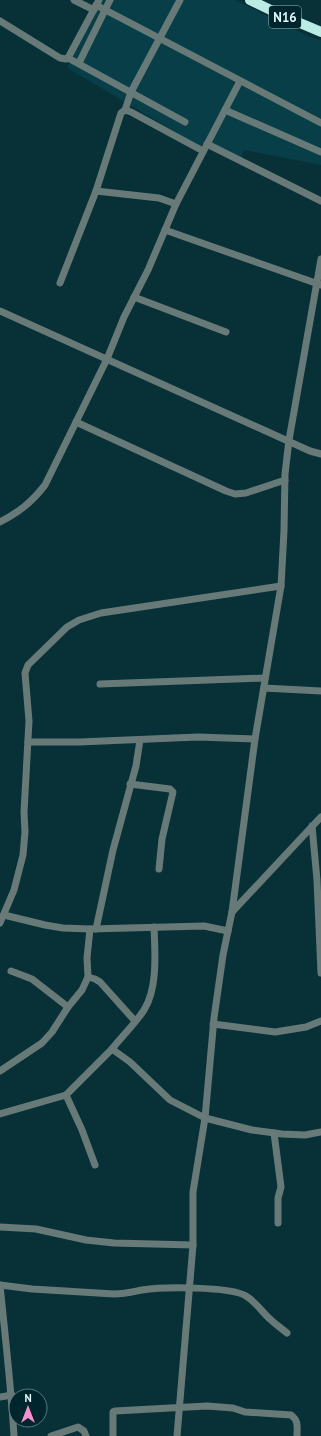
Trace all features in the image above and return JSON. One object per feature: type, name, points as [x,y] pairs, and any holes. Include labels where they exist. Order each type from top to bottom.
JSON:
[{"type":"highway","name":"N16","points":[[250,0],[321,32]]},
{"type":"street","points":[[74,0],[96,5],[105,9],[321,123]]},
{"type":"street","points":[[79,64],[110,0]]},
{"type":"street","points":[[60,284],[96,191],[121,113],[125,110],[131,92],[180,0]]},
{"type":"street","points":[[68,58],[96,5]]},
{"type":"street","points":[[0,21],[60,58],[68,58],[186,122]]},
{"type":"street","points":[[1,519],[25,507],[35,498],[45,485],[108,359],[124,317],[176,204],[240,81]]},
{"type":"street","points":[[125,110],[321,201]]},
{"type":"street","points":[[225,110],[321,152]]},
{"type":"street","points":[[96,191],[159,198],[176,204]]},
{"type":"street","points":[[165,230],[319,284]]},
{"type":"street","points":[[177,1436],[193,1245],[193,1192],[204,1118],[223,955],[232,912],[255,739],[282,586],[285,480],[289,440],[319,284],[321,259]]},
{"type":"street","points":[[134,297],[226,332]]},
{"type":"street","points":[[0,311],[289,440],[310,451],[321,454]]},
{"type":"street","points":[[76,422],[235,494],[246,493],[285,480]]},
{"type":"street","points":[[0,923],[14,890],[23,855],[29,721],[25,686],[26,668],[67,627],[79,620],[101,613],[282,586]]},
{"type":"street","points":[[100,684],[265,678]]},
{"type":"street","points":[[264,688],[321,691]]},
{"type":"street","points":[[28,742],[79,742],[198,737],[255,739]]},
{"type":"street","points":[[0,1071],[42,1043],[52,1032],[68,1007],[82,990],[88,977],[87,958],[93,929],[130,784],[136,766],[140,740]]},
{"type":"street","points":[[130,784],[170,789],[173,792],[162,839],[159,869]]},
{"type":"street","points":[[232,912],[321,817]]},
{"type":"street","points":[[312,826],[317,880],[321,973]]},
{"type":"street","points":[[4,914],[44,925],[63,928],[93,929],[204,926],[228,931]]},
{"type":"street","points":[[0,1114],[66,1095],[112,1049],[144,1009],[150,993],[155,960],[154,927]]},
{"type":"street","points":[[11,971],[32,979],[68,1007]]},
{"type":"street","points":[[88,977],[100,982],[135,1021]]},
{"type":"street","points":[[214,1024],[275,1032],[306,1027],[321,1022]]},
{"type":"street","points":[[112,1049],[135,1066],[170,1100],[204,1118],[252,1130],[274,1133],[305,1135],[321,1132]]},
{"type":"street","points":[[66,1095],[82,1130],[95,1165]]},
{"type":"street","points":[[274,1133],[281,1181],[278,1198],[278,1223]]},
{"type":"street","points":[[0,1227],[36,1229],[86,1240],[114,1243],[193,1245]]},
{"type":"street","points":[[11,1388],[3,1348],[0,1285],[32,1289],[120,1294],[143,1290],[190,1288],[222,1290],[245,1295],[287,1333]]},
{"type":"street","points":[[113,1436],[113,1412],[115,1411],[179,1407],[226,1407],[245,1412],[291,1415],[297,1422],[297,1436]]},
{"type":"street","points":[[51,1436],[78,1427],[84,1431],[86,1436]]},
{"type":"shaded area","points":[[103,0],[235,0],[310,37],[321,40],[321,165],[244,150],[241,158],[205,141],[201,147],[67,68]]}]
